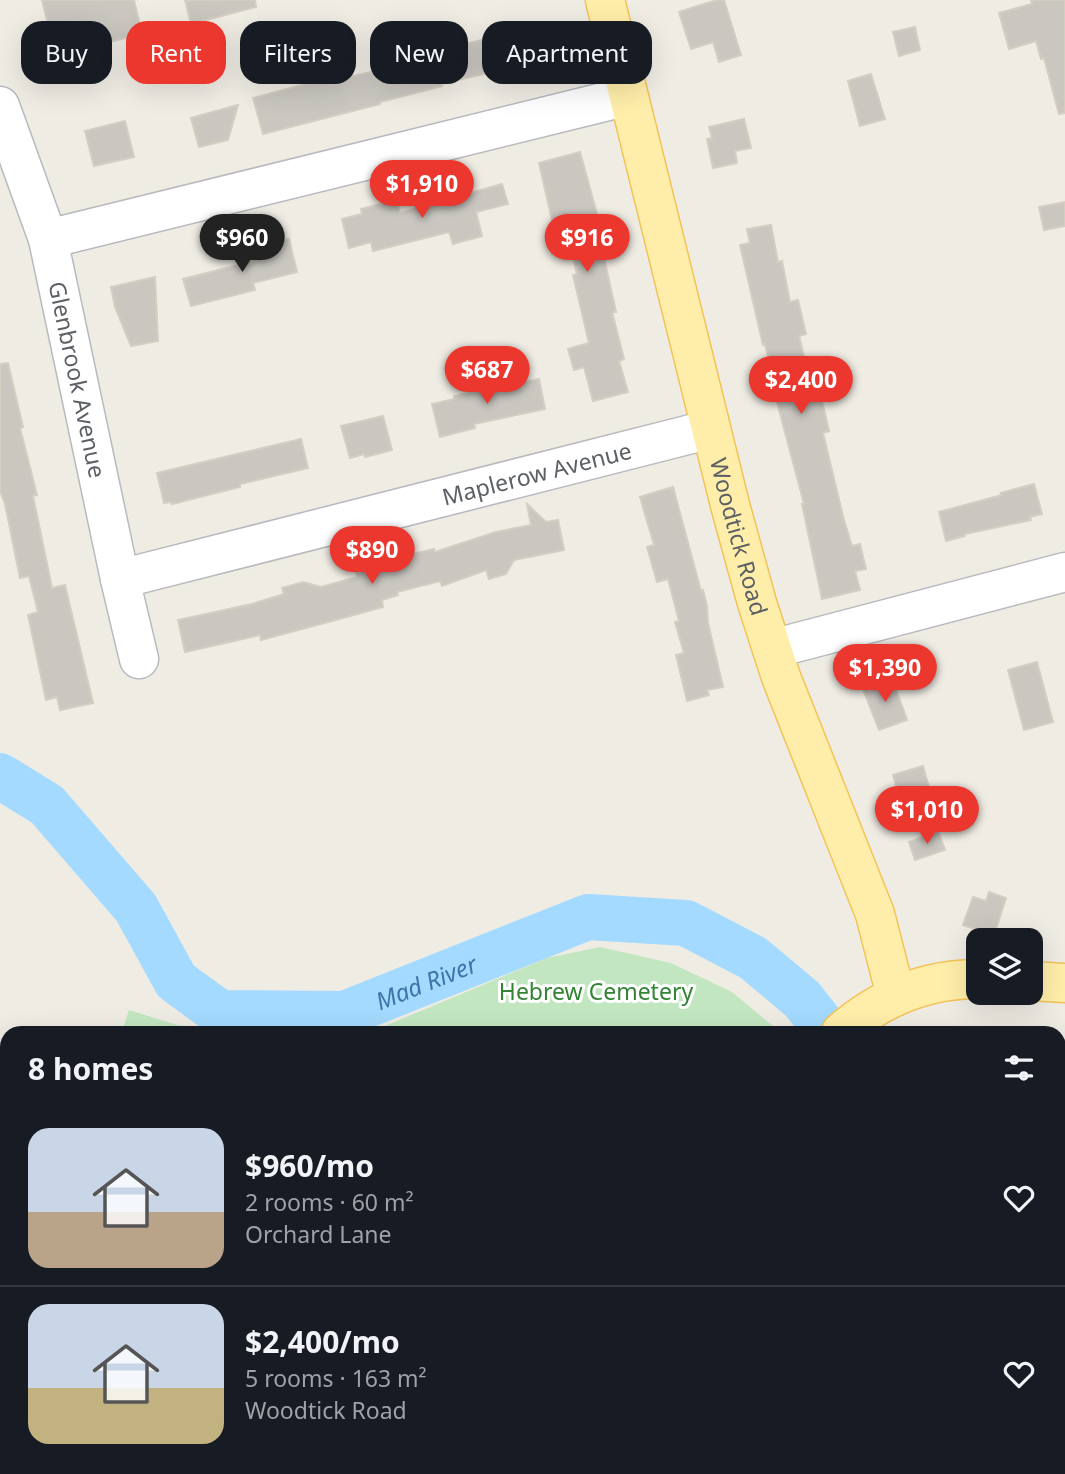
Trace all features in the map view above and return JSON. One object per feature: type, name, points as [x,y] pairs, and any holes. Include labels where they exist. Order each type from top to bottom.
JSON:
[{"type":"main road","name":"Woodtick Road","points":[[605,0],[747,569],[772,649],[875,914],[896,996]]},
{"type":"main road","points":[[848,1026],[896,996],[940,982],[966,980]]},
{"type":"main road","points":[[1043,982],[1065,983]]},
{"type":"street","points":[[48,239],[628,96]]},
{"type":"street","name":"Glenbrook Avenue","points":[[0,106],[48,239],[139,659]]},
{"type":"street","name":"Maplerow Avenue","points":[[120,579],[711,429]]},
{"type":"street","points":[[772,649],[1065,572]]},
{"type":"green space","name":"Hebrew Cemetery","points":[[600,947],[671,963],[732,992],[773,1026],[385,1026],[547,958]]},
{"type":"green space","points":[[129,1010],[188,1026],[124,1026]]},
{"type":"building","points":[[42,0],[134,0],[139,21],[126,21],[126,38],[112,41],[112,21],[47,21]]},
{"type":"building","points":[[185,0],[255,0],[256,7],[202,21],[190,21]]},
{"type":"building","points":[[724,0],[741,55],[719,62],[713,42],[691,49],[679,12]]},
{"type":"building","points":[[1031,0],[1065,0],[1065,113],[1059,114],[1044,58],[1041,59],[1036,41],[1009,49],[999,13],[1032,4]]},
{"type":"building","points":[[915,27],[920,50],[899,56],[893,32]]},
{"type":"building","points":[[482,40],[482,74],[468,78],[468,43]]},
{"type":"building","points":[[370,72],[370,84],[442,86],[263,134],[253,98],[305,84],[356,84],[356,75]]},
{"type":"building","points":[[871,74],[885,119],[860,126],[848,81]]},
{"type":"building","points":[[238,105],[228,140],[199,147],[191,118]]},
{"type":"building","points":[[744,119],[751,148],[735,151],[737,163],[713,168],[707,139],[712,138],[709,127]]},
{"type":"building","points":[[125,121],[134,157],[94,166],[85,131]]},
{"type":"building","points":[[580,152],[605,243],[601,244],[616,312],[612,312],[624,359],[619,361],[628,392],[593,401],[584,367],[574,370],[568,349],[589,343],[573,275],[577,274],[565,226],[554,229],[539,163]]},
{"type":"building","points":[[502,184],[508,204],[476,212],[482,236],[453,244],[449,232],[373,251],[371,242],[349,248],[342,219],[362,214],[361,209],[396,200],[400,213]]},
{"type":"building","points":[[1065,202],[1065,226],[1044,230],[1039,207]]},
{"type":"building","points":[[771,225],[790,302],[798,300],[806,334],[799,336],[810,381],[817,379],[829,431],[823,433],[844,520],[852,546],[860,544],[866,569],[855,571],[860,590],[822,599],[804,504],[740,245],[750,243],[747,229]]},
{"type":"building","points":[[289,239],[297,272],[253,283],[255,290],[191,306],[183,279],[254,261],[251,248]]},
{"type":"building","points":[[155,277],[158,341],[131,346],[115,307],[111,287]]},
{"type":"building","points":[[8,363],[23,427],[20,428],[37,495],[33,496],[52,588],[65,585],[93,703],[60,710],[57,697],[46,700],[28,615],[38,612],[29,576],[20,578],[0,491],[0,364]]},
{"type":"building","points":[[539,379],[545,409],[474,424],[475,428],[440,437],[432,404],[454,399],[454,396]]},
{"type":"building","points":[[383,416],[392,450],[350,458],[341,426]]},
{"type":"building","points":[[301,439],[308,468],[172,504],[164,503],[157,473]]},
{"type":"building","points":[[1034,484],[1042,514],[1030,517],[1031,520],[965,534],[946,541],[939,512]]},
{"type":"building","points":[[673,487],[707,606],[708,623],[723,687],[707,690],[709,695],[687,701],[676,655],[684,653],[675,622],[679,621],[668,579],[657,582],[647,547],[654,545],[640,497]]},
{"type":"building","points":[[527,504],[546,522],[558,520],[564,550],[514,560],[506,574],[489,579],[486,570],[442,586],[440,581],[397,592],[398,595],[382,600],[383,607],[261,640],[260,635],[185,652],[178,620],[252,604],[284,594],[282,588],[303,582],[321,587],[357,577],[356,573],[369,569],[368,565],[434,549],[435,552],[496,532],[531,525]]},
{"type":"building","points":[[1037,662],[1053,722],[1024,730],[1008,670]]},
{"type":"building","points":[[892,678],[907,720],[879,730],[863,689]]},
{"type":"building","points":[[923,766],[932,798],[902,806],[893,775]]},
{"type":"building","points":[[938,831],[945,850],[915,860],[909,842]]},
{"type":"building","points":[[989,892],[1006,898],[996,928],[972,928],[963,925],[973,897],[986,901]]},
{"type":"waterway","name":"Mad River","points":[[0,776],[47,805],[136,908],[176,981],[220,1013],[344,1014],[588,917],[686,923],[753,958],[802,999],[823,1026]]}]
